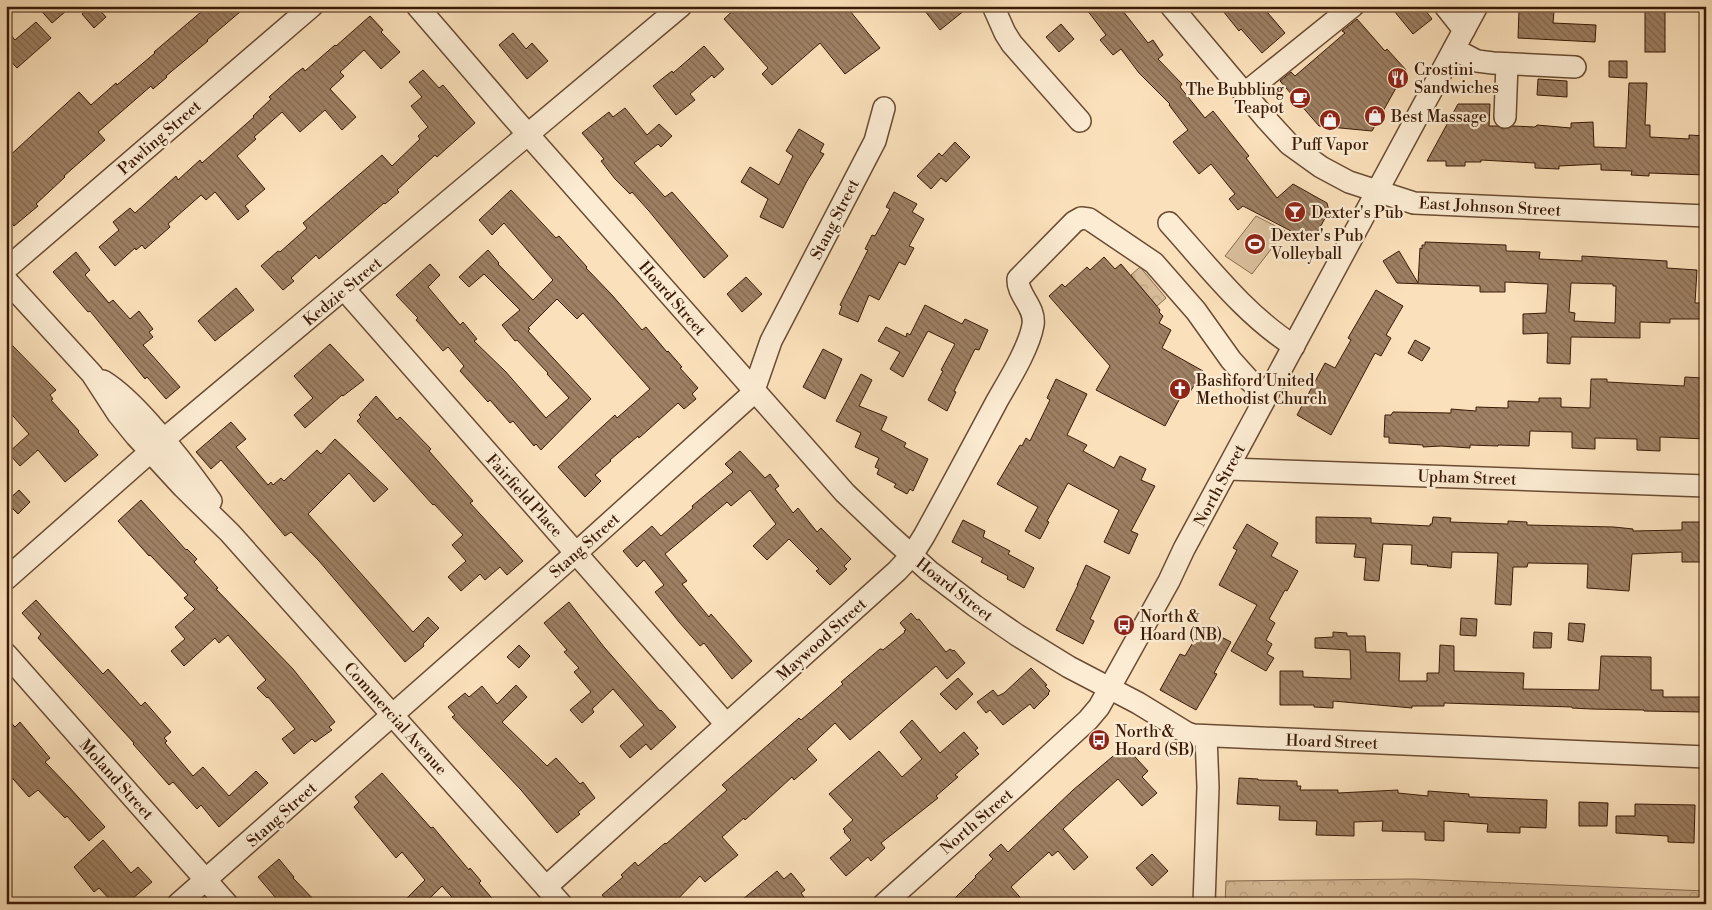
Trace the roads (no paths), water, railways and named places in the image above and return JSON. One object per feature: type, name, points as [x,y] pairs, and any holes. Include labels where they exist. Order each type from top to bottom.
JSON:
[{"type":"street","name":"Pawling Street","points":[[6,269],[312,6]]},
{"type":"street","name":"Hoard Street","points":[[417,6],[846,493],[912,556],[975,606],[1069,667],[1138,703],[1186,733],[1206,736],[1706,757]]},
{"type":"street","name":"Kedzie Street","points":[[6,579],[157,446],[681,6]]},
{"type":"street","points":[[993,6],[1012,44],[1080,120]]},
{"type":"street","name":"East Johnson Street","points":[[1171,6],[1289,144],[1321,167],[1349,182],[1414,203],[1706,216]]},
{"type":"street","points":[[1244,93],[1354,6]]},
{"type":"street","points":[[1444,6],[1464,30]]},
{"type":"street","name":"North Street","points":[[884,904],[1088,720],[1099,707],[1169,581],[1477,6]]},
{"type":"street","points":[[1454,50],[1477,61],[1575,67]]},
{"type":"street","points":[[1505,117],[1507,64]]},
{"type":"street","name":"Stang Street","points":[[178,904],[750,396],[754,390],[771,341],[875,141],[884,108]]},
{"type":"street","name":"Maywood Street","points":[[546,887],[912,556],[970,453],[1029,338],[1034,322],[1032,312],[1017,285],[1018,279],[1074,222],[1081,218],[1089,219],[1154,263],[1196,311],[1232,360],[1249,380],[1267,396]]},
{"type":"street","points":[[1169,223],[1248,310],[1274,333],[1294,346]]},
{"type":"street","name":"Commercial Avenue","points":[[6,280],[92,374],[128,401],[157,446],[194,476],[230,533],[561,904]]},
{"type":"street","name":"Fairfield Place","points":[[344,289],[726,724]]},
{"type":"street","name":"Upham Street","points":[[1228,469],[1706,486]]},
{"type":"street","name":"Moland Street","points":[[6,654],[227,904]]},
{"type":"street","points":[[1204,904],[1208,787],[1206,736]]},
{"type":"place","name":"Crostini Sandwiches","points":[[1398,78]]},
{"type":"place","name":"The Bubbling Teapot","points":[[1300,98]]},
{"type":"place","name":"Best Massage","points":[[1375,116]]},
{"type":"place","name":"Puff Vapor","points":[[1330,120]]},
{"type":"place","name":"Dexter's Pub","points":[[1295,212]]},
{"type":"place","name":"Dexter's Pub Volleyball","points":[[1255,244]]},
{"type":"place","name":"Bashford United Methodist Church","points":[[1180,389]]},
{"type":"place","name":"North & Hoard (NB)","points":[[1124,625]]},
{"type":"place","name":"North & Hoard (SB)","points":[[1099,740]]}]
